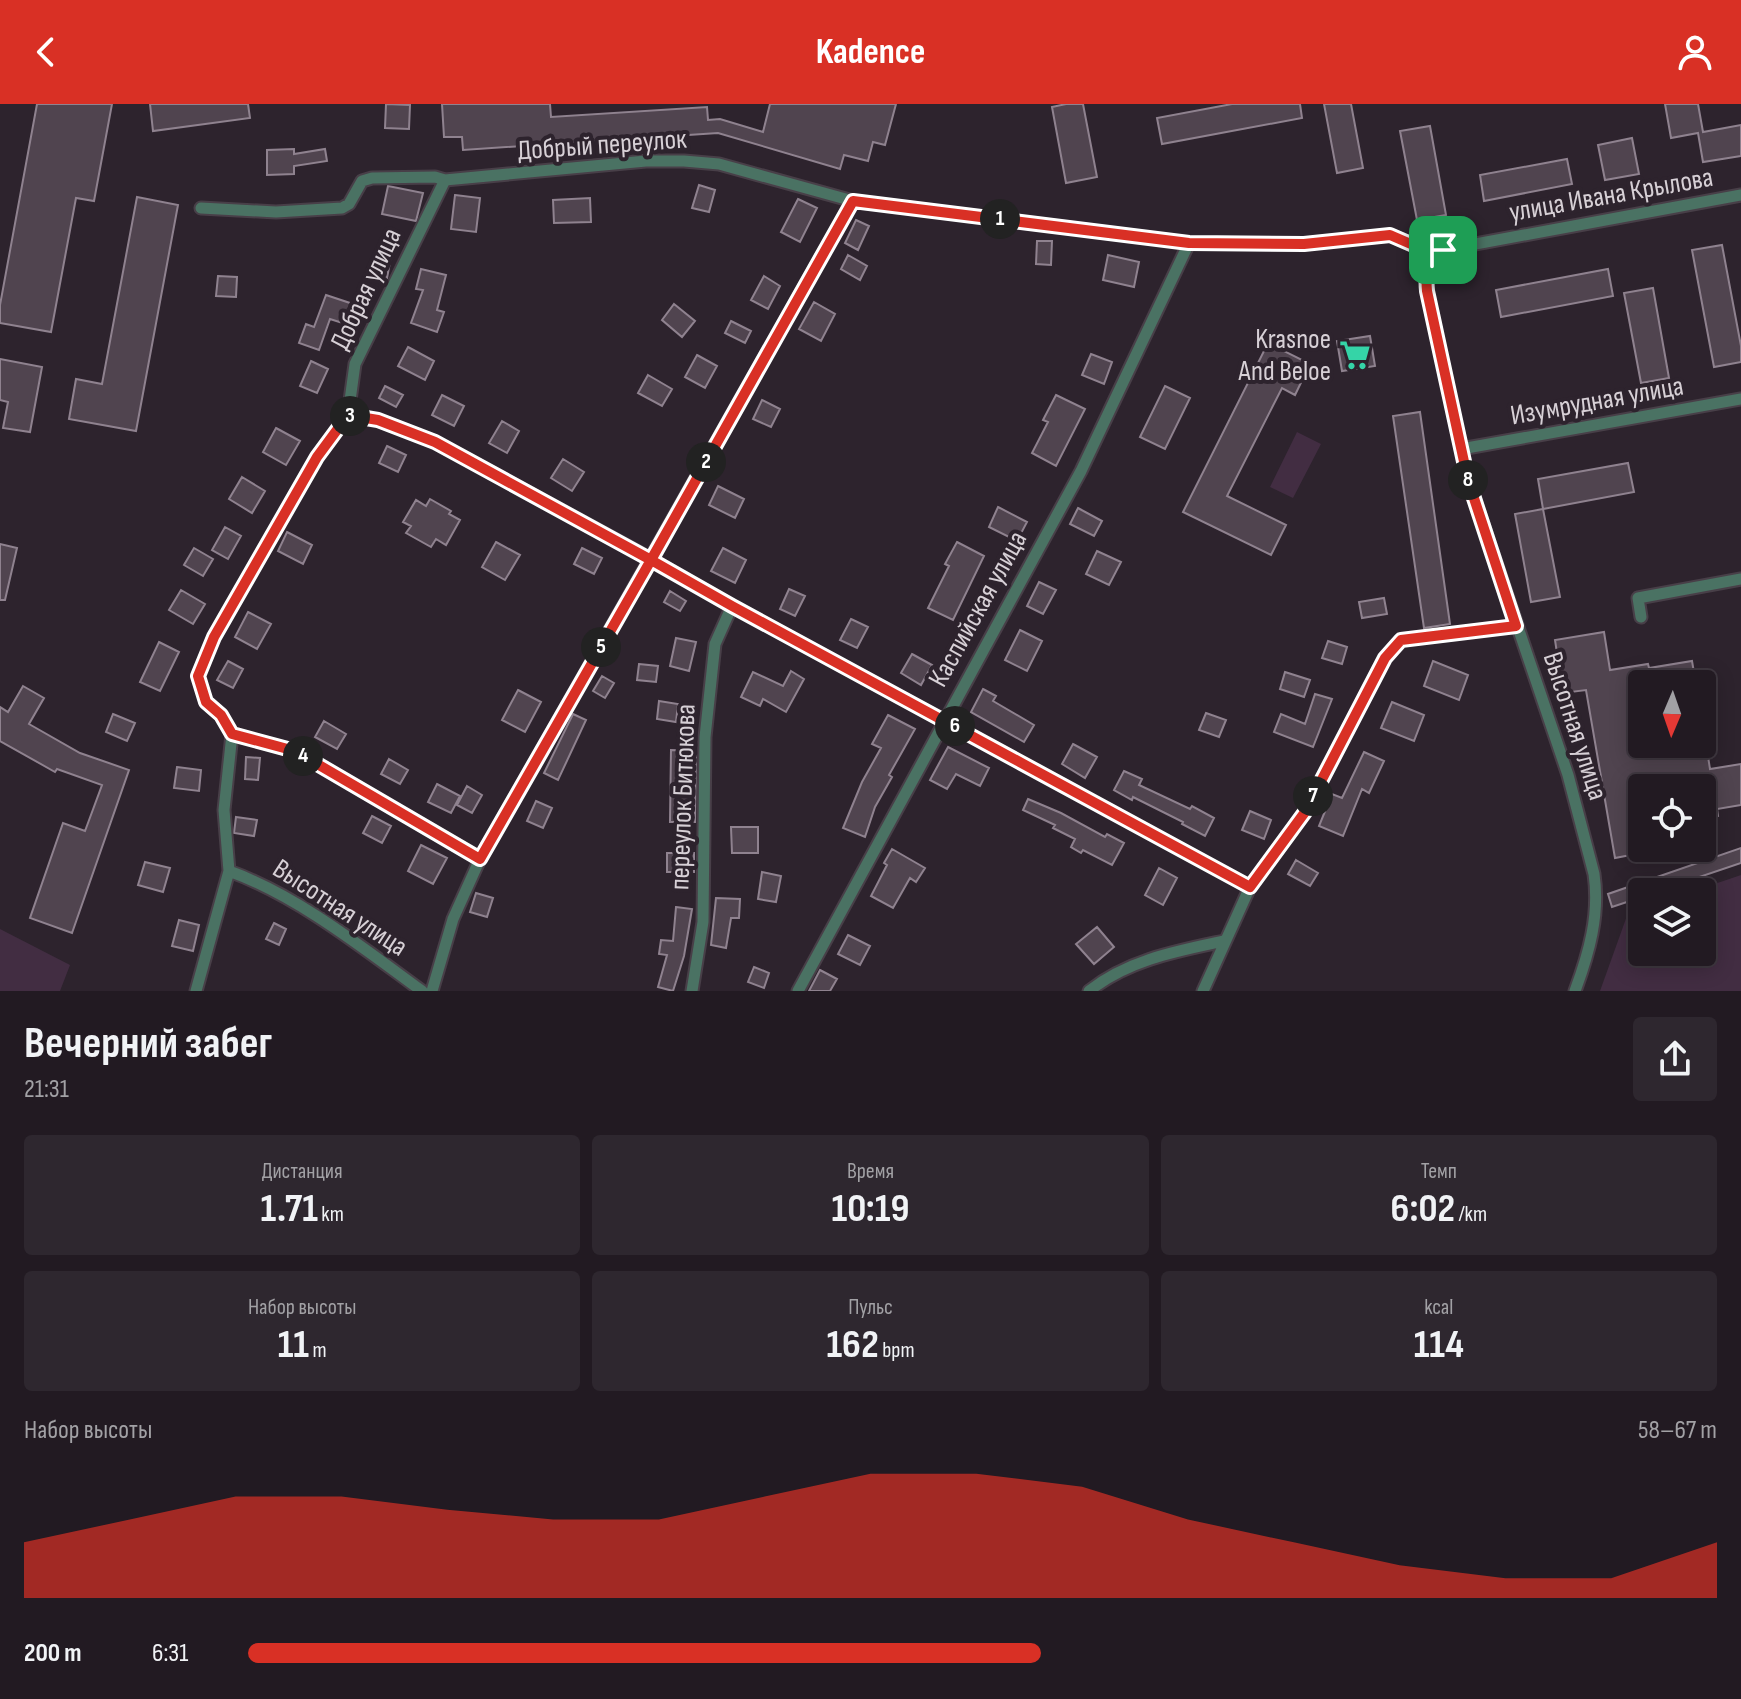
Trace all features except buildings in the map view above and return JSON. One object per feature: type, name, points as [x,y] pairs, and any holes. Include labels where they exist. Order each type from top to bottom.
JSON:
[{"type":"street","name":"Добрый переулок","points":[[201,208],[276,212],[342,208],[349,204],[362,181],[372,178],[435,177],[445,180],[646,161],[684,161],[719,164],[853,201],[1189,243],[1304,244],[1390,235],[1420,248],[1443,250]]},
{"type":"street","name":"Добрая улица","points":[[232,734],[221,715],[206,702],[198,676],[214,637],[317,457],[348,415],[355,364],[445,180]]},
{"type":"street","name":"улица Ивана Крылова","points":[[1443,250],[1741,195]]},
{"type":"street","points":[[432,991],[453,919],[480,859],[853,201]]},
{"type":"street","name":"Каспийская улица","points":[[798,991],[1081,471],[1189,243]]},
{"type":"street","name":"Высотная улица","points":[[1443,250],[1429,263],[1427,291],[1468,480],[1568,775],[1594,874],[1594,929],[1575,991]]},
{"type":"street","name":"Изумрудная улица","points":[[1461,449],[1741,399]]},
{"type":"street","points":[[348,415],[378,420],[435,442],[1250,887]]},
{"type":"street","points":[[1641,617],[1638,598],[1741,579]]},
{"type":"street","name":"переулок Битюкова","points":[[693,988],[703,922],[705,737],[715,644],[732,606]]},
{"type":"street","points":[[1203,991],[1250,887],[1305,812],[1385,658],[1401,640],[1516,626]]},
{"type":"street","points":[[196,991],[229,871],[224,810],[232,734],[295,751],[480,859]]},
{"type":"street","name":"Высотная улица","points":[[229,871],[251,879],[297,905],[422,991]]},
{"type":"street","points":[[1089,991],[1107,977],[1142,961],[1224,941]]},
{"type":"street","points":[[693,988],[706,991]]},
{"type":"shaded area","points":[[1297,432],[1321,444],[1293,498],[1270,487]]},
{"type":"shaded area","points":[[1741,875],[1741,991],[1600,991],[1628,913],[1628,966],[1716,966],[1716,884]]},
{"type":"shaded area","points":[[0,929],[70,965],[60,991],[0,991]]},
{"type":"place","name":"Krasnoe And Beloe","points":[[1355,355]]},
{"type":"route","points":[[1443,250],[1420,248],[1390,235],[1304,244],[1189,243],[853,201],[651,560],[435,442],[378,420],[348,415],[317,457],[214,637],[198,676],[206,702],[221,715],[232,734],[295,751],[480,859],[651,560],[1250,887],[1305,812],[1385,658],[1401,640],[1516,626],[1468,480],[1427,291],[1429,263],[1443,250]]}]
